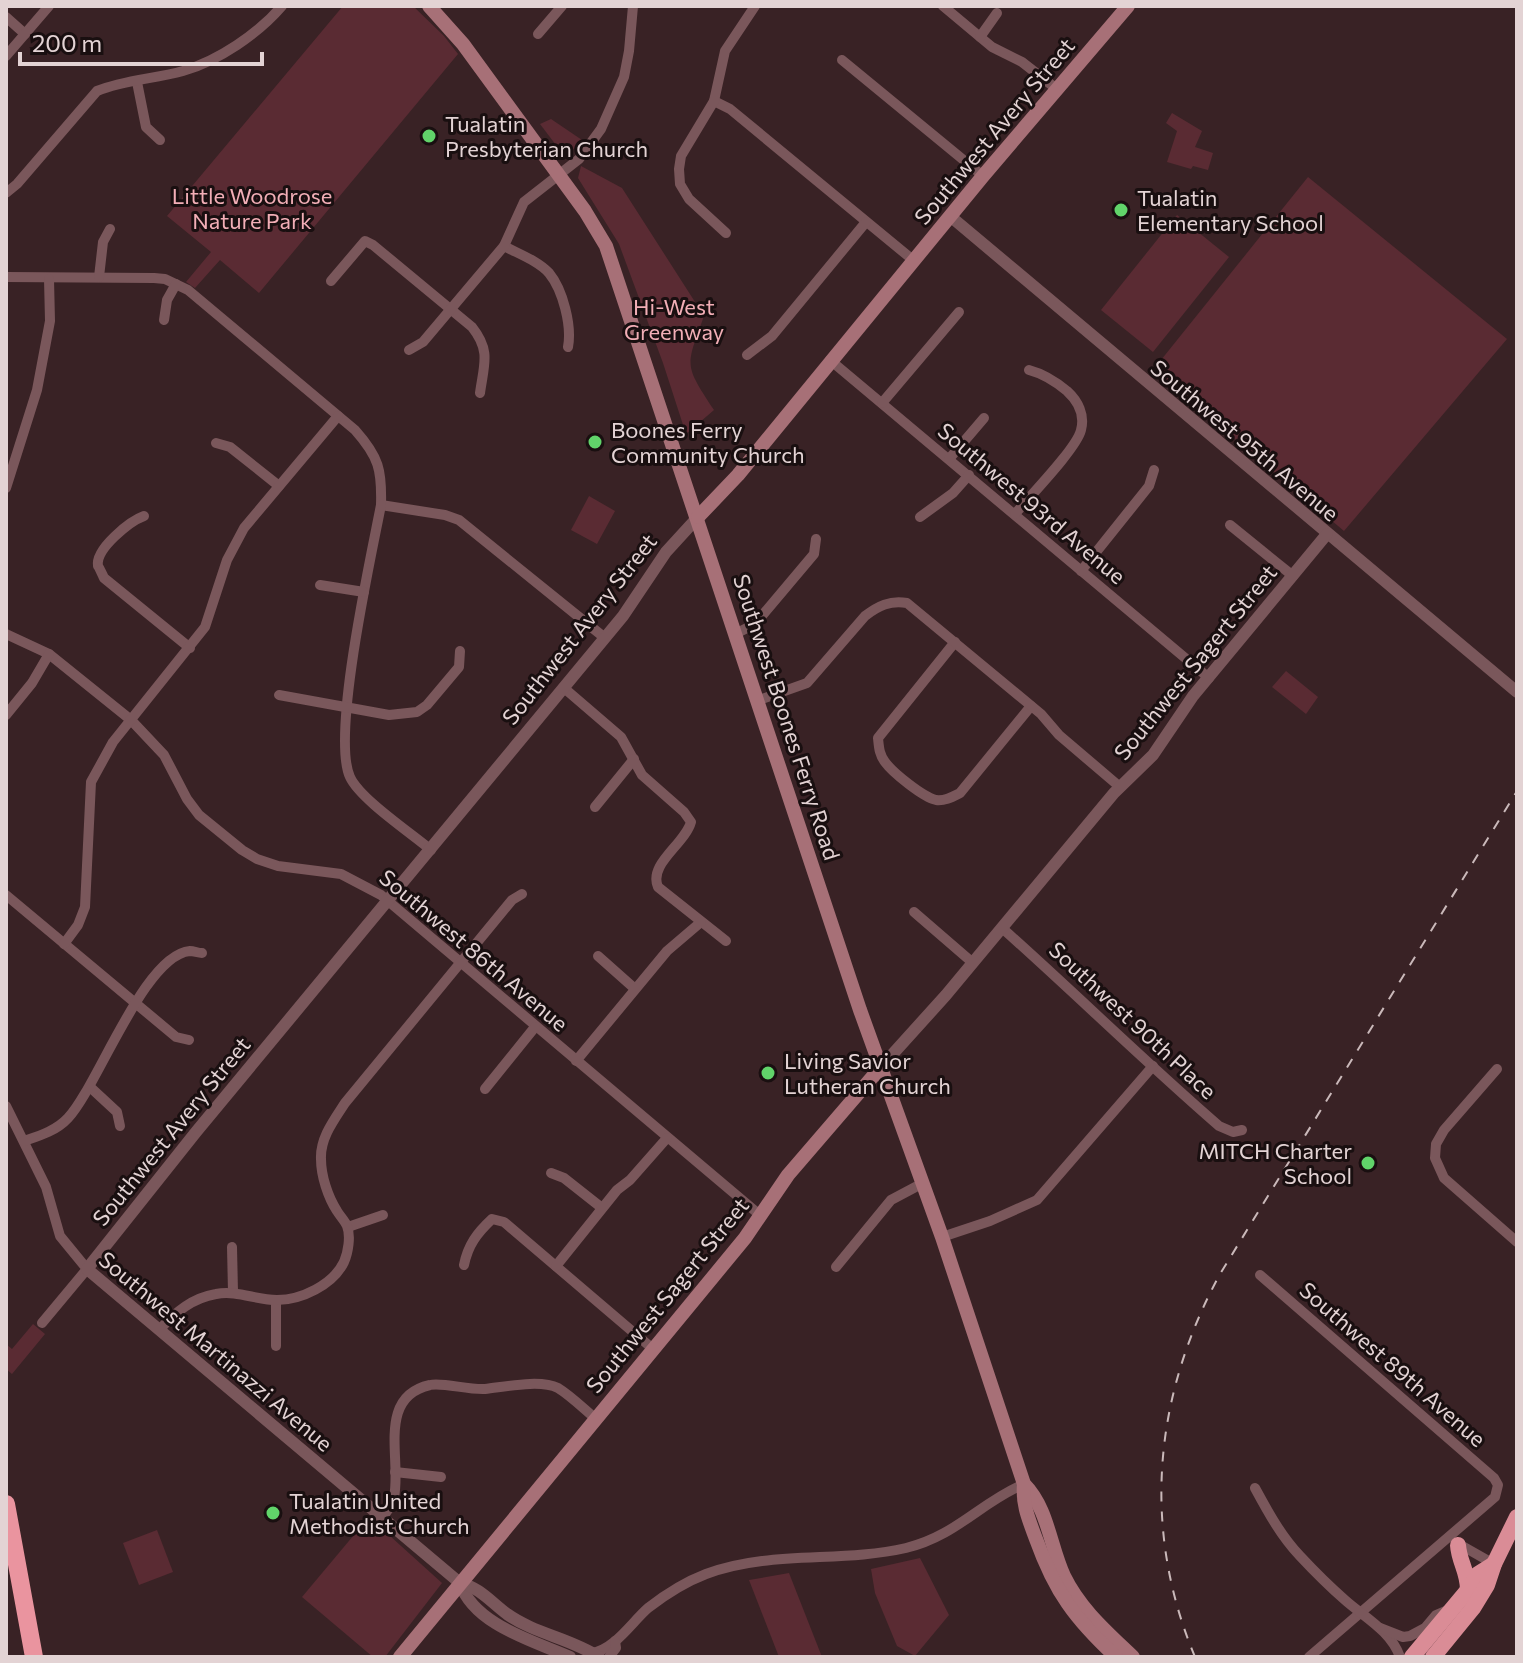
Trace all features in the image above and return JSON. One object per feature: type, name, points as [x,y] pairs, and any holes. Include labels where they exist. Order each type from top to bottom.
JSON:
[{"type":"highway","points":[[6,1504],[34,1657]]},
{"type":"highway","points":[[1433,1657],[1473,1608],[1487,1585],[1517,1517]]},
{"type":"highway","points":[[1454,1540],[1468,1574],[1468,1590]]},
{"type":"highway","points":[[1412,1657],[1478,1574],[1494,1564]]},
{"type":"main road","name":"Southwest Boones Ferry Road","points":[[429,6],[463,44],[587,214],[606,246],[881,1067],[942,1237],[1024,1484],[1023,1502],[1055,1586],[1080,1621],[1126,1656]]},
{"type":"main road","name":"Southwest Avery Street","points":[[698,517],[738,475],[913,260],[1128,6]]},
{"type":"main road","name":"Southwest Sagert Street","points":[[400,1657],[761,1216],[788,1175],[881,1067]]},
{"type":"street","points":[[6,56],[49,6]]},
{"type":"street","points":[[6,193],[97,91],[201,64],[255,32],[282,6]]},
{"type":"street","points":[[538,34],[562,6]]},
{"type":"street","points":[[409,350],[423,342],[504,246],[524,202],[587,150],[614,104],[629,51],[633,6]]},
{"type":"street","points":[[726,233],[689,199],[680,184],[679,169],[681,156],[714,101],[725,51],[755,6]]},
{"type":"street","points":[[943,6],[992,47],[1022,62],[1058,90]]},
{"type":"street","points":[[980,37],[997,13]]},
{"type":"street","points":[[6,17],[25,34]]},
{"type":"street","points":[[842,60],[983,176]]},
{"type":"street","points":[[137,82],[146,127],[160,140]]},
{"type":"street","points":[[714,101],[730,109],[913,260]]},
{"type":"street","name":"Southwest 95th Avenue","points":[[950,216],[1517,692]]},
{"type":"street","points":[[747,355],[772,336],[866,222]]},
{"type":"street","points":[[99,277],[103,242],[110,229]]},
{"type":"street","points":[[331,281],[365,241],[452,310],[482,339],[486,351],[480,393]]},
{"type":"street","points":[[504,246],[536,263],[548,272],[556,284],[571,333],[568,347]]},
{"type":"street","points":[[6,277],[154,278],[176,284],[188,290],[369,445],[381,475],[381,505],[364,592],[343,745],[351,779],[363,793],[431,850]]},
{"type":"street","points":[[6,488],[37,390],[50,321],[49,279]]},
{"type":"street","points":[[164,320],[167,300],[176,284]]},
{"type":"street","points":[[882,403],[959,312]]},
{"type":"street","name":"Southwest 93rd Avenue","points":[[830,360],[1209,678]]},
{"type":"street","points":[[1015,514],[1082,429],[1081,412],[1070,393],[1049,377],[1029,370]]},
{"type":"street","points":[[64,944],[78,925],[85,907],[91,782],[107,751],[205,627],[234,543],[338,416]]},
{"type":"street","points":[[949,459],[984,418]]},
{"type":"street","points":[[216,443],[230,447],[279,486]]},
{"type":"street","points":[[1081,571],[1149,486],[1154,470]]},
{"type":"street","points":[[920,517],[953,493],[969,475]]},
{"type":"street","points":[[381,505],[459,520],[605,638]]},
{"type":"street","points":[[144,516],[128,522],[99,556],[98,567],[104,578],[190,648]]},
{"type":"street","name":"Southwest Avery Street","points":[[42,1323],[605,638],[666,552],[698,517]]},
{"type":"street","points":[[1230,525],[1293,576]]},
{"type":"street","name":"Southwest Sagert Street","points":[[881,1067],[973,963],[1120,787],[1159,748],[1209,678],[1327,534]]},
{"type":"street","points":[[737,633],[755,624],[804,566],[814,554],[816,539]]},
{"type":"street","points":[[320,585],[364,592]]},
{"type":"street","points":[[759,700],[807,683],[865,616],[887,603],[907,603],[1031,706],[1059,735],[1120,787]]},
{"type":"street","name":"Southwest 86th Avenue","points":[[6,634],[49,654],[131,720],[164,755],[199,815],[242,850],[278,866],[341,874],[368,886],[390,901],[459,963],[761,1216]]},
{"type":"street","points":[[955,642],[878,738],[879,751],[885,763],[922,795],[946,800],[960,793],[1031,706]]},
{"type":"street","points":[[279,695],[389,715],[417,712],[427,705],[459,667],[460,651]]},
{"type":"street","points":[[6,715],[32,683],[49,654]]},
{"type":"street","points":[[564,688],[614,730],[642,775],[691,822],[688,832],[657,870],[655,880],[658,887],[726,941]]},
{"type":"street","points":[[595,807],[634,759]]},
{"type":"street","points":[[160,1329],[183,1307],[197,1299],[233,1292],[276,1300],[293,1298],[314,1290],[330,1279],[343,1263],[348,1247],[348,1227],[335,1209],[324,1182],[320,1158],[324,1139],[345,1103],[512,900],[522,894]]},
{"type":"street","points":[[6,895],[176,1037],[189,1040]]},
{"type":"street","points":[[914,912],[973,963]]},
{"type":"street","points":[[576,1061],[667,951],[701,922]]},
{"type":"street","name":"Southwest 90th Place","points":[[1002,928],[1219,1126],[1233,1132],[1242,1130]]},
{"type":"street","points":[[24,1141],[49,1132],[66,1121],[90,1087],[134,1003],[173,959],[189,951],[202,953]]},
{"type":"street","points":[[598,956],[634,988]]},
{"type":"street","points":[[485,1089],[535,1027]]},
{"type":"street","points":[[942,1237],[990,1221],[1037,1200],[1153,1066]]},
{"type":"street","points":[[1497,1069],[1444,1130],[1436,1144],[1435,1158],[1444,1178],[1517,1242]]},
{"type":"street","points":[[90,1087],[117,1112],[120,1126]]},
{"type":"street","name":"Southwest Martinazzi Avenue","points":[[6,1106],[46,1187],[60,1236],[87,1269],[460,1583],[473,1586],[504,1612],[531,1628],[595,1655]]},
{"type":"street","points":[[556,1266],[602,1208],[667,1138]]},
{"type":"street","points":[[551,1173],[564,1178],[602,1208]]},
{"type":"street","points":[[836,1267],[891,1200],[923,1183]]},
{"type":"street","points":[[348,1227],[383,1215]]},
{"type":"street","points":[[464,1265],[467,1249],[479,1231],[492,1219],[504,1222],[653,1349]]},
{"type":"street","points":[[232,1247],[233,1292]]},
{"type":"street","name":"Southwest 89th Avenue","points":[[1260,1275],[1494,1478],[1498,1485],[1495,1497],[1454,1540]]},
{"type":"street","points":[[276,1300],[276,1346]]},
{"type":"street","points":[[382,1518],[394,1501],[394,1431],[400,1407],[408,1396],[432,1384],[476,1390],[548,1385],[559,1389],[596,1419]]},
{"type":"street","points":[[395,1472],[441,1477]]},
{"type":"street","points":[[595,1655],[665,1595],[709,1573],[744,1564],[909,1547],[951,1530],[1024,1484]]},
{"type":"street","points":[[1255,1488],[1297,1553],[1380,1628],[1400,1657]]},
{"type":"street","points":[[1309,1657],[1454,1540],[1494,1564]]},
{"type":"street","name":"Southwest Martinazzi Avenue","points":[[460,1583],[464,1596],[504,1629],[526,1641],[570,1657]]},
{"type":"street","points":[[1380,1628],[1396,1635],[1410,1636],[1425,1628],[1436,1615],[1454,1607]]},
{"type":"street","points":[[609,1657],[616,1648],[615,1641]]},
{"type":"green space","name":"Little Woodrose Nature Park","points":[[343,6],[413,6],[458,54],[259,293],[220,260],[195,288],[186,282],[211,252],[167,216]]},
{"type":"green space","points":[[1172,113],[1202,131],[1195,147],[1213,153],[1208,170],[1167,162],[1177,131],[1166,123]]},
{"type":"green space","points":[[551,119],[582,140],[570,153],[562,153],[540,124]]},
{"type":"green space","name":"Hi-West Greenway","points":[[581,166],[622,188],[704,316],[691,364],[697,383],[714,410],[686,434],[619,244],[578,178]]},
{"type":"green space","points":[[1308,177],[1507,339],[1344,531],[1153,370]]},
{"type":"green space","points":[[1177,215],[1229,257],[1153,352],[1101,310]]},
{"type":"green space","points":[[589,496],[615,511],[597,544],[571,530]]},
{"type":"green space","points":[[1286,671],[1318,697],[1306,714],[1272,687]]},
{"type":"green space","points":[[33,1324],[45,1334],[12,1374],[6,1369],[6,1344],[12,1349]]},
{"type":"green space","points":[[369,1517],[442,1583],[385,1657],[373,1657],[302,1597]]},
{"type":"green space","points":[[157,1530],[173,1572],[139,1585],[123,1543]]},
{"type":"green space","points":[[920,1558],[949,1615],[915,1656],[897,1646],[875,1593],[871,1569]]},
{"type":"green space","points":[[789,1573],[822,1657],[779,1657],[749,1580]]},
{"type":"railway","points":[[1195,1657],[1178,1608],[1167,1560],[1162,1511],[1162,1462],[1169,1414],[1198,1320],[1220,1274],[1517,791]]},
{"type":"place","name":"Tualatin Presbyterian Church","points":[[429,136]]},
{"type":"place","name":"Tualatin Elementary School","points":[[1121,210]]},
{"type":"place","name":"Boones Ferry Community Church","points":[[595,442]]},
{"type":"place","name":"Living Savior Lutheran Church","points":[[768,1073]]},
{"type":"place","name":"MITCH Charter School","points":[[1368,1163]]},
{"type":"place","name":"Tualatin United Methodist Church","points":[[273,1513]]}]
